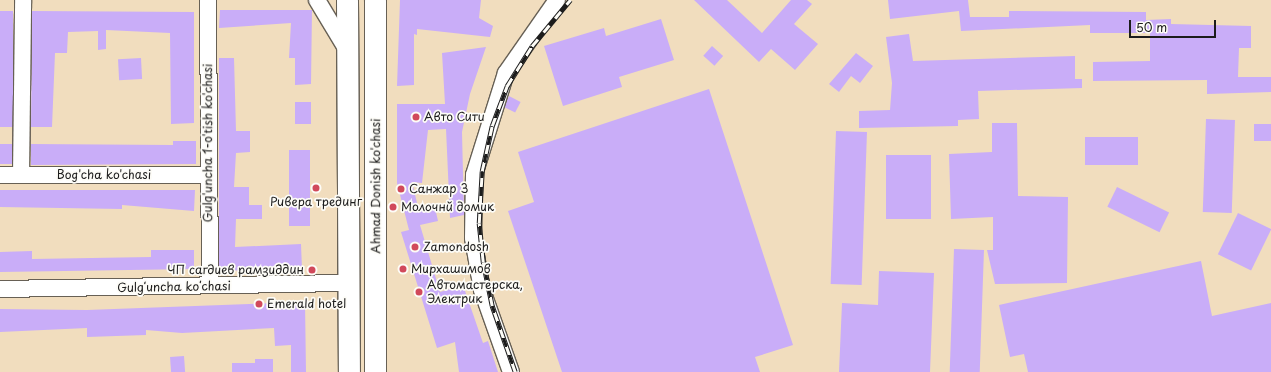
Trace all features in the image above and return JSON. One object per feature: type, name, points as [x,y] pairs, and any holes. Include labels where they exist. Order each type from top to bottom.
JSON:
[{"type":"main road","points":[[347,0],[348,369]]},
{"type":"main road","name":"Ahmad Donish ko'chasi","points":[[374,0],[376,146],[375,372]]},
{"type":"main road","points":[[376,146],[388,0]]},
{"type":"street","points":[[21,175],[23,0]]},
{"type":"street","name":"Gulg'uncha 1-o'tish ko'chasi","points":[[208,0],[207,175],[210,285]]},
{"type":"street","points":[[317,0],[346,40]]},
{"type":"street","points":[[341,0],[346,40]]},
{"type":"street","points":[[511,372],[482,290],[473,238],[474,176],[506,73],[558,0]]},
{"type":"street","name":"Bog'cha ko'chasi","points":[[0,175],[207,175]]},
{"type":"street","name":"Gulgʻuncha koʻchasi","points":[[0,289],[348,283]]},
{"type":"building","points":[[400,0],[481,0],[479,18],[493,26],[490,37],[417,29],[417,35],[414,34],[414,85],[397,86]]},
{"type":"building","points":[[694,0],[727,0],[762,33],[791,0],[807,0],[812,4],[794,24],[818,44],[795,70],[771,49],[759,62]]},
{"type":"building","points":[[888,0],[968,0],[970,17],[1009,17],[1009,11],[1146,12],[1146,20],[1171,19],[1171,24],[1251,26],[1251,48],[1239,48],[1238,77],[1271,77],[1271,92],[1207,94],[1207,80],[1093,81],[1093,62],[1150,61],[1150,33],[1090,33],[1090,25],[961,31],[959,11],[890,19]]},
{"type":"building","points":[[220,10],[312,10],[311,84],[295,85],[295,58],[289,58],[291,23],[219,28]]},
{"type":"building","points":[[0,11],[13,11],[13,127],[0,127]]},
{"type":"building","points":[[32,11],[194,12],[194,123],[171,124],[170,33],[106,30],[106,49],[98,50],[98,31],[68,32],[67,53],[55,53],[52,127],[31,127]]},
{"type":"building","points":[[661,19],[674,60],[619,77],[622,87],[563,106],[544,46],[604,28],[606,36]]},
{"type":"building","points":[[909,34],[913,61],[1075,56],[1075,79],[1082,79],[1082,88],[978,91],[979,119],[958,120],[958,126],[859,128],[859,111],[890,110],[892,83],[886,37]]},
{"type":"building","points":[[712,46],[723,56],[714,66],[703,56]]},
{"type":"building","points":[[486,47],[470,94],[462,132],[464,215],[450,218],[446,129],[428,130],[422,183],[412,182],[418,207],[434,203],[438,221],[420,225],[440,292],[463,285],[483,343],[488,341],[498,372],[459,372],[455,342],[437,348],[401,232],[409,230],[397,183],[397,104],[445,104],[442,53]]},
{"type":"building","points":[[856,53],[873,66],[860,83],[851,76],[839,92],[829,84]]},
{"type":"building","points":[[141,58],[142,79],[119,80],[118,59]]},
{"type":"building","points":[[219,58],[234,58],[236,131],[250,131],[250,152],[236,153],[234,187],[249,187],[249,205],[262,205],[262,219],[236,219],[235,247],[301,244],[302,269],[219,271]]},
{"type":"building","points":[[709,89],[793,345],[755,357],[760,372],[562,372],[508,211],[534,202],[518,152]]},
{"type":"building","points":[[509,96],[521,102],[515,113],[504,107]]},
{"type":"building","points":[[295,102],[311,102],[311,124],[295,124]]},
{"type":"building","points":[[1206,119],[1235,120],[1232,213],[1203,212]]},
{"type":"building","points":[[992,123],[1017,123],[1018,196],[1068,197],[1067,283],[995,284],[987,250],[993,250],[993,217],[951,219],[949,154],[992,152]]},
{"type":"building","points":[[1254,124],[1271,124],[1271,141],[1254,141]]},
{"type":"building","points":[[836,131],[867,132],[862,285],[831,284]]},
{"type":"building","points":[[1085,137],[1138,137],[1138,165],[1085,165]]},
{"type":"building","points":[[173,141],[196,141],[196,164],[31,165],[31,144],[173,145]]},
{"type":"building","points":[[0,144],[12,144],[12,164],[0,164]]},
{"type":"building","points":[[289,150],[310,150],[310,226],[289,226]]},
{"type":"building","points":[[886,155],[931,155],[931,219],[886,219]]},
{"type":"building","points":[[1117,187],[1169,212],[1159,232],[1107,207]]},
{"type":"building","points":[[0,190],[195,190],[194,211],[122,205],[122,209],[0,207]]},
{"type":"building","points":[[1238,213],[1271,229],[1251,271],[1218,254]]},
{"type":"building","points":[[954,249],[984,250],[980,372],[950,372]]},
{"type":"building","points":[[151,250],[194,250],[194,269],[0,272],[0,252],[32,251],[32,259],[151,257]]},
{"type":"building","points":[[1201,261],[1212,316],[1271,303],[1271,372],[1028,372],[1024,354],[1010,357],[999,305]]},
{"type":"building","points":[[879,271],[934,273],[930,372],[839,372],[842,303],[878,305]]},
{"type":"building","points":[[305,302],[306,372],[291,372],[291,345],[275,346],[274,328],[182,333],[146,330],[146,335],[87,337],[87,328],[0,332],[0,309],[87,310]]},
{"type":"building","points":[[184,356],[185,372],[171,372],[170,357]]},
{"type":"building","points":[[255,359],[273,359],[273,372],[232,372],[232,363],[255,363]]},
{"type":"railway","points":[[515,372],[492,306],[483,262],[479,223],[482,171],[492,126],[507,86],[532,46],[570,0]]},
{"type":"place","name":"Авто Сити","points":[[416,117]]},
{"type":"place","name":"Ривера трединг","points":[[316,188]]},
{"type":"place","name":"Санжар 3","points":[[401,189]]},
{"type":"place","name":"Молочнй домик","points":[[393,207]]},
{"type":"place","name":"Zamondosh","points":[[415,247]]},
{"type":"place","name":"Мирхашимов","points":[[403,269]]},
{"type":"place","name":"ЧП сагдиев рамзиддин","points":[[312,270]]},
{"type":"place","name":"Автомастерска, Электрик","points":[[419,292]]},
{"type":"place","name":"Emerald hotel","points":[[259,304]]}]
